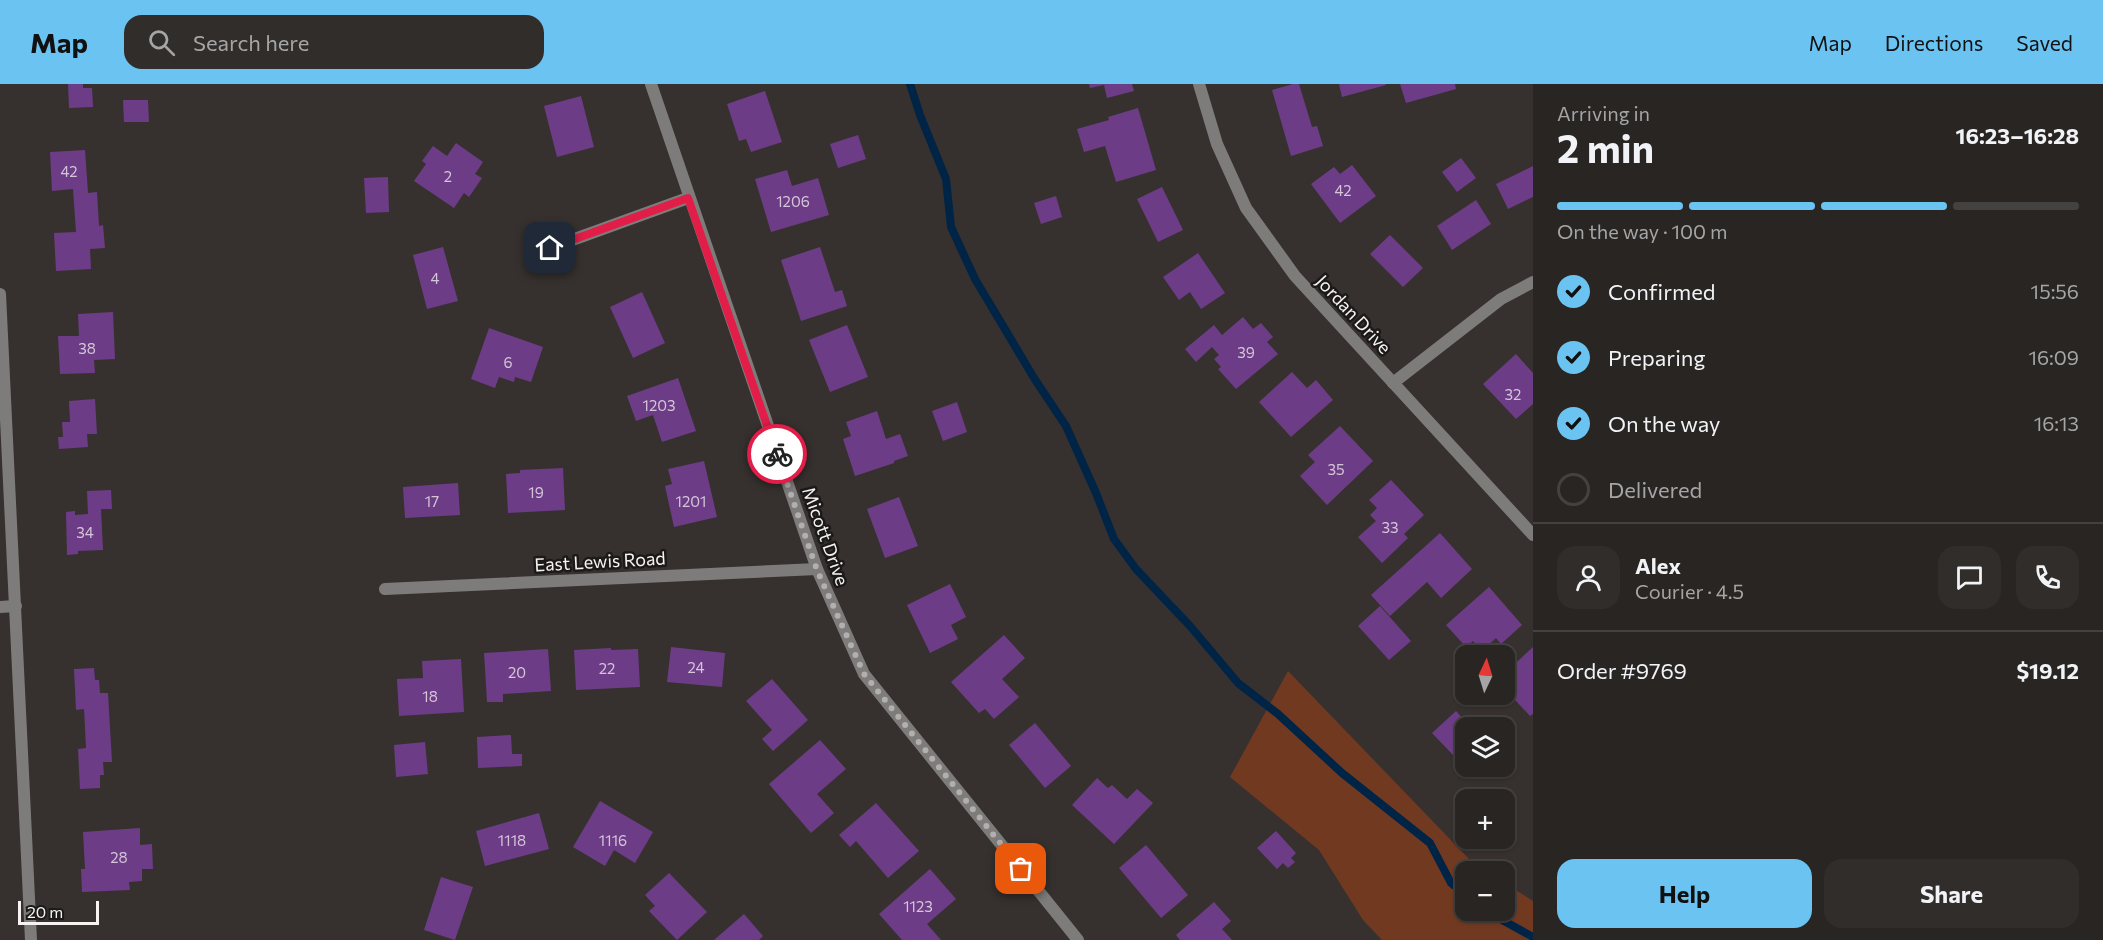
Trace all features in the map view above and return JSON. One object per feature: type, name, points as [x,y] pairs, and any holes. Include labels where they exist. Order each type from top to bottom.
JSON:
[{"type":"street","name":"Micott Drive","points":[[651,84],[688,198],[817,570],[864,674],[1078,940]]},
{"type":"street","name":"Jordan Drive","points":[[1199,84],[1217,144],[1246,208],[1295,276],[1533,535]]},
{"type":"street","points":[[550,248],[688,198]]},
{"type":"street","points":[[1393,383],[1501,299],[1533,282]]},
{"type":"street","points":[[0,294],[31,940]]},
{"type":"street","name":"East Lewis Road","points":[[386,589],[817,570]]},
{"type":"street","points":[[0,607],[16,606]]},
{"type":"shaded area","points":[[1288,671],[1455,844],[1455,849],[1459,849],[1471,861],[1455,861],[1455,921],[1515,921],[1515,889],[1533,901],[1533,940],[1382,940],[1363,920],[1319,850],[1230,777]]},
{"type":"building","points":[[68,84],[83,84],[83,88],[92,88],[93,107],[69,108]]},
{"type":"building","points":[[1089,84],[1132,84],[1134,91],[1107,98],[1104,85],[1090,88]]},
{"type":"building","points":[[1299,84],[1312,127],[1317,126],[1323,146],[1291,156],[1272,90]]},
{"type":"building","points":[[1339,84],[1386,84],[1386,85],[1342,97]]},
{"type":"building","points":[[1400,84],[1455,84],[1456,89],[1406,103]]},
{"type":"building","points":[[765,91],[782,142],[751,152],[746,139],[739,141],[727,104]]},
{"type":"building","points":[[581,96],[594,147],[557,157],[544,106]]},
{"type":"building","points":[[123,100],[148,100],[149,122],[124,122]]},
{"type":"building","points":[[1138,108],[1156,170],[1116,182],[1105,146],[1084,152],[1077,129],[1109,120],[1108,117]]},
{"type":"building","points":[[858,135],[866,159],[838,168],[830,144]]},
{"type":"building","points":[[456,143],[483,162],[475,174],[482,178],[469,197],[464,193],[454,208],[414,181],[426,164],[422,161],[433,146],[447,156]]},
{"type":"building","points":[[85,150],[88,193],[97,192],[99,226],[103,225],[105,248],[90,249],[91,269],[56,271],[54,233],[76,232],[73,189],[52,191],[50,152]]},
{"type":"building","points":[[1461,158],[1476,178],[1457,192],[1442,172]]},
{"type":"building","points":[[1352,165],[1376,196],[1340,223],[1311,184],[1334,167],[1340,174]]},
{"type":"building","points":[[1533,166],[1533,197],[1508,209],[1496,184]]},
{"type":"building","points":[[787,170],[792,186],[818,178],[829,215],[771,232],[755,179]]},
{"type":"building","points":[[388,177],[389,212],[366,213],[364,178]]},
{"type":"building","points":[[1162,187],[1183,230],[1158,242],[1137,199]]},
{"type":"building","points":[[1056,196],[1062,217],[1041,224],[1034,203]]},
{"type":"building","points":[[1476,200],[1491,224],[1452,250],[1437,226]]},
{"type":"building","points":[[1390,235],[1423,268],[1403,287],[1370,254]]},
{"type":"building","points":[[443,247],[458,301],[427,309],[413,255]]},
{"type":"building","points":[[820,247],[835,292],[842,290],[847,306],[801,321],[781,260]]},
{"type":"building","points":[[1198,253],[1225,293],[1201,309],[1190,292],[1179,300],[1163,277]]},
{"type":"building","points":[[642,292],[665,343],[633,358],[610,307]]},
{"type":"building","points":[[113,312],[115,359],[94,360],[95,373],[60,374],[58,336],[79,336],[78,314]]},
{"type":"building","points":[[1243,317],[1253,329],[1261,323],[1273,337],[1267,342],[1278,354],[1236,389],[1218,369],[1221,367],[1214,359],[1219,355],[1212,347],[1196,362],[1185,349],[1214,325],[1222,335]]},
{"type":"building","points":[[847,325],[868,377],[830,392],[809,340]]},
{"type":"building","points":[[489,328],[543,347],[531,382],[515,377],[514,382],[499,377],[495,388],[471,379]]},
{"type":"building","points":[[1516,354],[1533,373],[1533,404],[1516,419],[1483,384]]},
{"type":"building","points":[[1292,372],[1307,388],[1316,380],[1333,400],[1291,437],[1259,402]]},
{"type":"building","points":[[678,378],[696,431],[662,442],[653,415],[636,421],[627,396]]},
{"type":"building","points":[[95,399],[97,434],[87,434],[88,447],[59,449],[58,437],[63,437],[62,422],[70,422],[69,401]]},
{"type":"building","points":[[957,402],[967,432],[943,441],[932,411]]},
{"type":"building","points":[[877,411],[886,439],[900,434],[908,456],[855,476],[843,439],[851,436],[846,422]]},
{"type":"building","points":[[1340,426],[1373,461],[1327,505],[1300,476],[1315,462],[1308,455]]},
{"type":"building","points":[[704,461],[717,517],[674,527],[665,486],[672,484],[668,469]]},
{"type":"building","points":[[563,468],[565,510],[508,513],[506,474],[520,473],[520,470]]},
{"type":"building","points":[[1391,480],[1424,515],[1404,534],[1408,538],[1382,563],[1358,537],[1376,521],[1370,515],[1377,508],[1369,500]]},
{"type":"building","points":[[458,483],[460,515],[405,518],[403,487]]},
{"type":"building","points":[[111,490],[112,509],[101,509],[103,550],[78,551],[78,554],[67,555],[66,512],[75,511],[75,515],[88,514],[87,491]]},
{"type":"building","points":[[899,497],[918,546],[885,558],[867,509]]},
{"type":"building","points":[[1440,533],[1472,569],[1441,598],[1427,582],[1390,616],[1371,595]]},
{"type":"building","points":[[950,584],[966,617],[951,625],[958,639],[930,653],[907,605]]},
{"type":"building","points":[[1489,587],[1522,625],[1501,644],[1496,638],[1488,645],[1477,645],[1473,641],[1464,645],[1446,625]]},
{"type":"building","points":[[1380,606],[1411,641],[1389,660],[1358,626]]},
{"type":"building","points":[[1004,635],[1025,658],[1002,679],[1019,697],[994,719],[985,709],[979,713],[951,682]]},
{"type":"building","points":[[671,647],[725,653],[722,687],[667,682]]},
{"type":"building","points":[[1533,647],[1533,714],[1530,716],[1515,700],[1515,664]]},
{"type":"building","points":[[611,648],[611,650],[638,649],[640,687],[576,690],[574,650]]},
{"type":"building","points":[[548,649],[551,691],[503,694],[503,702],[487,702],[484,653]]},
{"type":"building","points":[[461,659],[464,712],[399,716],[397,679],[423,678],[422,661]]},
{"type":"building","points":[[94,668],[95,680],[99,680],[100,693],[108,693],[112,762],[103,762],[104,775],[100,775],[100,788],[80,789],[78,749],[86,748],[84,709],[76,710],[74,669]]},
{"type":"building","points":[[772,679],[808,720],[773,751],[762,739],[772,730],[746,701]]},
{"type":"building","points":[[1456,711],[1461,717],[1455,717],[1455,753],[1453,755],[1432,733]]},
{"type":"building","points":[[1035,723],[1071,766],[1045,788],[1009,745]]},
{"type":"building","points":[[511,735],[512,754],[522,754],[522,766],[478,768],[477,737]]},
{"type":"building","points":[[820,740],[846,769],[817,794],[834,813],[811,833],[769,784]]},
{"type":"building","points":[[425,742],[428,774],[396,777],[394,745]]},
{"type":"building","points":[[1097,778],[1108,788],[1112,785],[1127,799],[1137,789],[1153,803],[1114,844],[1072,805]]},
{"type":"building","points":[[600,801],[653,832],[635,863],[614,850],[605,866],[573,847]]},
{"type":"building","points":[[876,803],[919,851],[888,878],[856,841],[850,847],[839,835]]},
{"type":"building","points":[[539,813],[549,849],[485,866],[476,831]]},
{"type":"building","points":[[140,828],[140,845],[152,844],[153,869],[142,869],[142,881],[129,882],[130,890],[82,892],[81,869],[85,869],[83,832]]},
{"type":"building","points":[[1276,831],[1296,853],[1291,858],[1295,862],[1288,868],[1283,863],[1277,869],[1257,848]]},
{"type":"building","points":[[1146,845],[1188,895],[1161,918],[1119,868]]},
{"type":"building","points":[[930,869],[956,899],[927,924],[941,940],[902,940],[879,914]]},
{"type":"building","points":[[669,873],[707,912],[677,940],[649,911],[655,906],[645,895]]},
{"type":"building","points":[[441,877],[473,887],[455,940],[424,930]]},
{"type":"building","points":[[1214,902],[1231,921],[1222,929],[1232,940],[1180,940],[1176,935]]},
{"type":"building","points":[[744,914],[763,936],[759,940],[714,940]]},
{"type":"waterway","points":[[910,84],[946,179],[951,227],[975,279],[1034,378],[1066,426],[1114,539],[1136,569],[1190,626],[1238,683],[1278,714],[1342,773],[1430,843],[1451,883],[1455,886]]},
{"type":"waterway","points":[[1504,921],[1533,937]]},
{"type":"way so far","points":[[777,454],[817,570],[864,674],[1021,869]]},
{"type":"route","points":[[550,248],[688,198],[777,454]]}]
